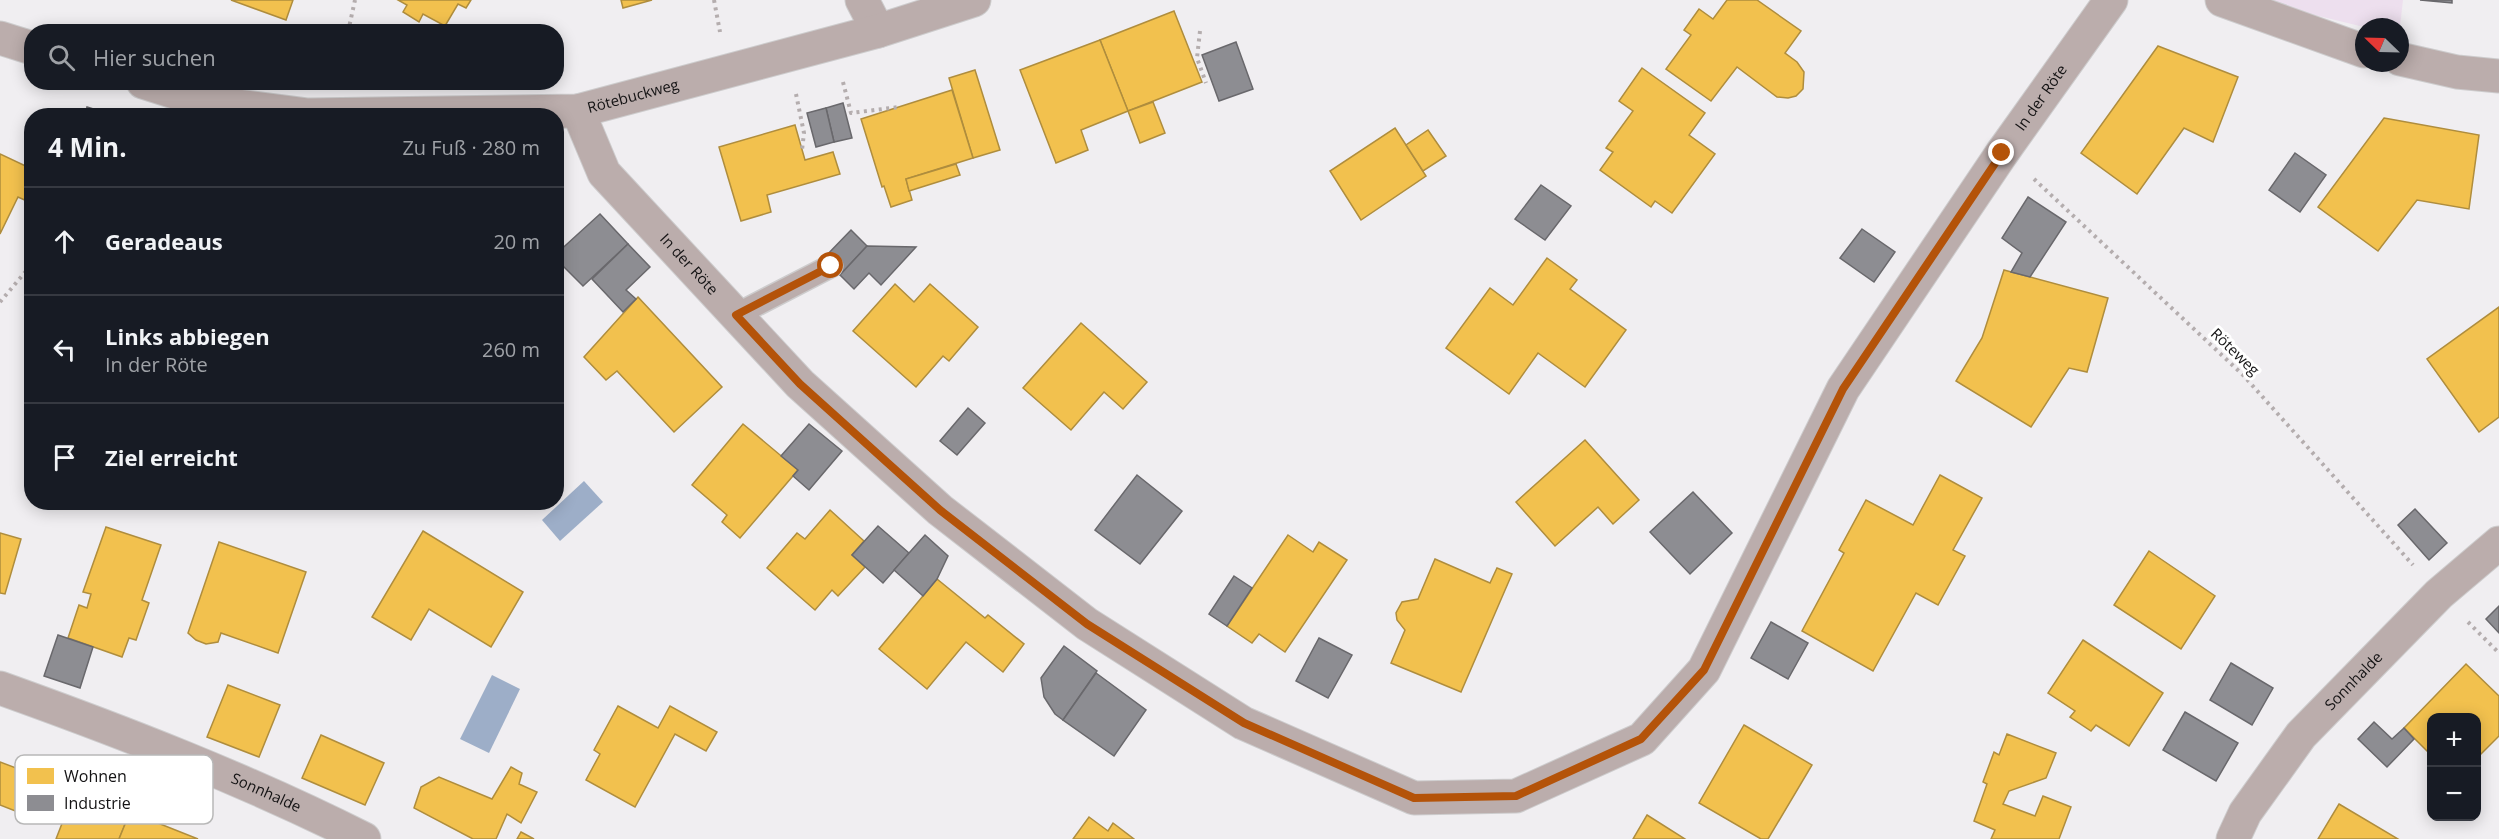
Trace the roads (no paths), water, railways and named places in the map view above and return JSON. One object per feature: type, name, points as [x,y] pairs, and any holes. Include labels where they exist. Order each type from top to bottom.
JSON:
[{"type":"street","points":[[862,0],[878,31]]},
{"type":"street","name":"Rötebuckweg","points":[[564,111],[578,111],[878,31],[974,0]]},
{"type":"street","name":"In der Röte","points":[[578,111],[604,173],[800,384],[940,510],[1087,624],[1244,723],[1414,798],[1516,796],[1641,739],[1704,670],[1843,389],[2002,153],[2111,0]]},
{"type":"street","points":[[2222,0],[2355,48]]},
{"type":"street","points":[[0,38],[24,46]]},
{"type":"street","points":[[2409,61],[2457,72],[2499,76]]},
{"type":"street","name":"Rötebuckweg","points":[[168,90],[206,102],[253,108]]},
{"type":"street","name":"Sonnhalde","points":[[2233,839],[2245,813],[2301,735],[2439,594],[2499,543]]},
{"type":"street","name":"Sonnhalde","points":[[0,688],[173,755]]},
{"type":"street","name":"Sonnhalde","points":[[213,771],[303,808],[364,839]]},
{"type":"lane","points":[[736,315],[831,266]]},
{"type":"water","points":[[584,481],[603,502],[560,541],[542,520],[553,510],[564,510],[564,500]]},
{"type":"water","points":[[492,675],[520,689],[489,753],[460,739]]}]
